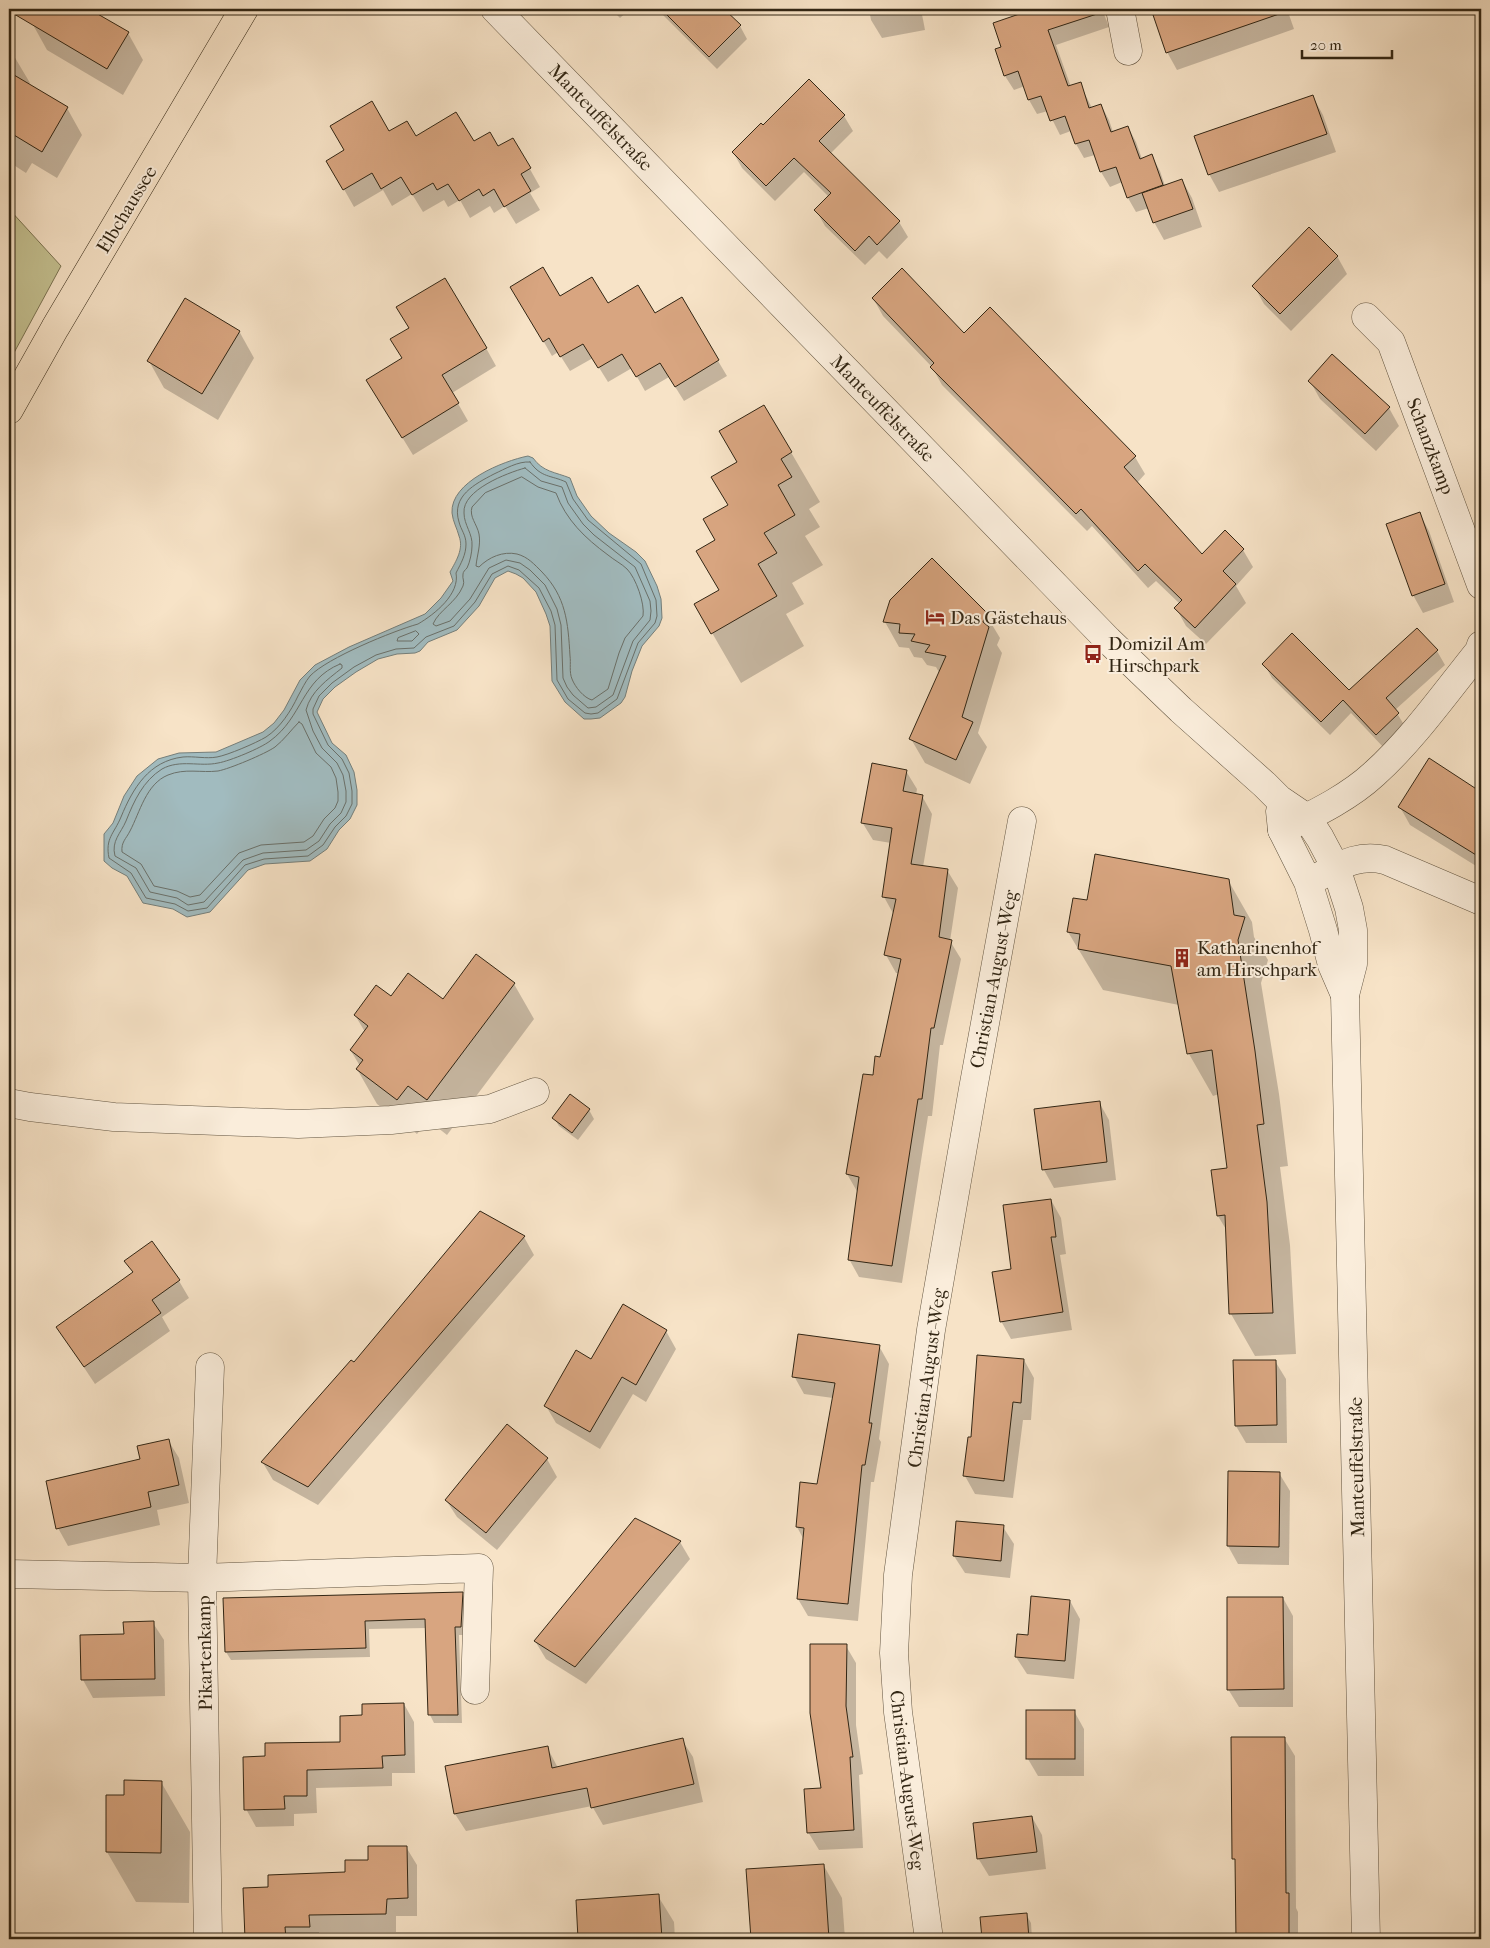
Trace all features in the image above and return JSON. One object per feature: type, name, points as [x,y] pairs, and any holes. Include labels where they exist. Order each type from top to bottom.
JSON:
[{"type":"main road","name":"Elbchaussee","points":[[9,410],[54,328],[244,9]]},
{"type":"street","name":"Manteuffelstraße","points":[[495,9],[1108,640],[1278,799],[1306,818],[1320,838],[1336,868],[1349,908],[1353,964],[1345,995],[1366,1939]]},
{"type":"street","points":[[1120,9],[1128,51]]},
{"type":"street","name":"Schanzkamp","points":[[1366,316],[1391,342],[1481,585]]},
{"type":"street","points":[[1282,830],[1351,793],[1374,775],[1398,751],[1479,651],[1481,645]]},
{"type":"street","name":"Manteuffelstraße","points":[[1278,799],[1282,830],[1308,882],[1332,965],[1345,995]]},
{"type":"street","name":"Christian-August-Weg","points":[[929,1939],[898,1712],[894,1652],[898,1575],[931,1330],[1022,821]]},
{"type":"street","points":[[1308,882],[1364,857],[1375,858],[1385,860],[1481,900]]},
{"type":"street","points":[[9,1103],[114,1117],[298,1124],[391,1120],[490,1108],[535,1092]]},
{"type":"street","name":"Pikartenkamp","points":[[208,1939],[202,1578],[210,1367]]},
{"type":"street","points":[[9,1574],[202,1578],[479,1568],[476,1690]]},
{"type":"shaded area","points":[[9,209],[61,266],[9,362]]},
{"type":"water","points":[[528,456],[545,469],[570,478],[577,496],[591,516],[609,533],[636,552],[645,561],[657,586],[661,599],[662,618],[659,626],[642,646],[632,671],[625,697],[621,703],[600,718],[584,719],[565,702],[552,681],[550,626],[546,614],[536,592],[523,578],[508,571],[495,578],[479,606],[457,630],[428,642],[420,651],[415,653],[397,654],[378,659],[335,687],[323,699],[317,712],[332,743],[346,755],[354,772],[357,790],[357,805],[350,819],[339,830],[327,849],[310,861],[265,864],[248,870],[210,912],[187,917],[173,909],[143,903],[127,876],[104,861],[104,834],[113,823],[124,796],[137,776],[158,759],[179,753],[216,752],[263,732],[274,723],[284,710],[300,680],[315,665],[349,647],[425,614],[441,598],[453,581],[450,572],[459,555],[461,546],[452,513],[454,502],[460,492],[469,483],[492,468]]},
{"type":"building","points":[[9,9],[89,9],[129,32],[107,69],[9,11]]},
{"type":"building","points":[[661,9],[724,9],[741,25],[709,57]]},
{"type":"building","points":[[1034,9],[1099,9],[1100,13],[1048,30],[1068,86],[1081,82],[1089,108],[1101,104],[1111,132],[1128,126],[1140,159],[1152,154],[1163,185],[1127,198],[1116,167],[1100,172],[1089,140],[1075,144],[1065,116],[1050,121],[1041,96],[1028,100],[1018,71],[1004,76],[995,49],[1001,47],[993,23]]},
{"type":"building","points":[[1151,9],[1281,9],[1282,13],[1166,53]]},
{"type":"building","points":[[9,72],[68,107],[42,152],[9,132]]},
{"type":"building","points":[[809,79],[845,115],[819,141],[900,221],[877,245],[869,236],[855,251],[814,210],[831,193],[794,158],[766,186],[732,152],[761,123],[763,125]]},
{"type":"building","points":[[1313,95],[1327,134],[1208,175],[1194,136]]},
{"type":"building","points":[[372,101],[389,131],[407,121],[416,136],[456,112],[474,141],[490,132],[498,146],[513,138],[531,168],[521,174],[531,191],[504,207],[494,189],[483,196],[479,189],[459,201],[448,184],[437,190],[433,183],[412,195],[401,177],[381,189],[372,173],[343,190],[326,161],[344,150],[330,126]]},
{"type":"building","points":[[1182,179],[1193,209],[1153,223],[1142,193]]},
{"type":"building","points":[[1309,227],[1338,256],[1280,314],[1252,286]]},
{"type":"building","points":[[543,267],[560,296],[592,277],[608,303],[638,285],[655,313],[682,297],[719,360],[675,387],[660,363],[636,377],[622,354],[598,368],[583,344],[560,357],[549,338],[543,342],[510,287]]},
{"type":"building","points":[[902,268],[964,333],[990,307],[1136,456],[1124,467],[1202,554],[1225,530],[1244,549],[1223,571],[1236,584],[1195,628],[1174,608],[1182,600],[1145,564],[1138,571],[1081,509],[1076,514],[930,367],[934,363],[872,298]]},
{"type":"building","points":[[445,278],[487,348],[442,375],[459,403],[402,438],[366,380],[402,358],[390,339],[409,328],[396,307]]},
{"type":"building","points":[[185,298],[240,331],[202,394],[147,361]]},
{"type":"building","points":[[1332,354],[1390,407],[1365,434],[1308,381]]},
{"type":"building","points":[[764,405],[792,452],[781,459],[792,477],[778,485],[795,515],[764,533],[777,553],[758,564],[777,596],[711,634],[694,604],[719,590],[696,551],[715,540],[703,519],[728,505],[711,477],[737,462],[719,431]]},
{"type":"building","points":[[1420,512],[1445,584],[1412,596],[1386,524]]},
{"type":"building","name":"Das Gästehaus","points":[[932,558],[986,612],[983,622],[989,627],[962,717],[973,722],[956,760],[909,739],[946,656],[925,652],[930,645],[911,641],[915,634],[899,633],[900,624],[883,622],[890,600]]},
{"type":"building","points":[[1417,628],[1438,650],[1386,698],[1399,713],[1376,735],[1343,700],[1321,722],[1262,664],[1292,633],[1349,690]]},
{"type":"building","points":[[1429,758],[1481,792],[1481,858],[1398,807]]},
{"type":"building","points":[[872,763],[907,770],[903,791],[923,795],[911,864],[948,869],[939,937],[952,940],[934,1028],[931,1028],[922,1099],[918,1099],[892,1266],[848,1260],[859,1177],[846,1174],[863,1074],[873,1075],[875,1056],[880,1057],[901,959],[884,955],[896,899],[882,897],[892,828],[861,823]]},
{"type":"building","name":"Katharinenhof am Hirschpark","points":[[1095,854],[1229,879],[1234,915],[1245,917],[1238,940],[1264,1124],[1257,1125],[1267,1202],[1273,1313],[1229,1314],[1225,1215],[1217,1216],[1211,1170],[1227,1168],[1212,1050],[1187,1054],[1171,966],[1078,949],[1080,934],[1067,932],[1073,898],[1087,900]]},
{"type":"building","points":[[476,954],[515,983],[427,1100],[408,1086],[397,1100],[356,1069],[363,1060],[350,1050],[368,1026],[354,1015],[376,985],[391,996],[408,973],[443,999]]},
{"type":"building","points":[[570,1094],[590,1109],[572,1133],[552,1118]]},
{"type":"building","points":[[1100,1101],[1107,1162],[1042,1170],[1034,1109]]},
{"type":"building","points":[[1051,1199],[1056,1237],[1051,1237],[1063,1312],[1000,1322],[992,1272],[1011,1269],[1003,1205]]},
{"type":"building","points":[[480,1211],[525,1236],[308,1487],[261,1462],[351,1360],[354,1362]]},
{"type":"building","points":[[152,1241],[180,1280],[152,1300],[161,1313],[84,1367],[56,1327],[133,1272],[124,1261]]},
{"type":"building","points":[[623,1304],[667,1330],[636,1385],[622,1377],[590,1432],[544,1406],[576,1350],[591,1359]]},
{"type":"building","points":[[798,1334],[880,1345],[869,1423],[872,1423],[865,1465],[862,1465],[848,1604],[797,1599],[804,1528],[796,1527],[800,1482],[817,1484],[835,1383],[792,1377]]},
{"type":"building","points":[[977,1355],[1024,1359],[1021,1403],[1013,1402],[1004,1481],[963,1476],[968,1437],[971,1437]]},
{"type":"building","points":[[1233,1360],[1276,1360],[1277,1425],[1235,1426]]},
{"type":"building","points":[[507,1424],[548,1458],[486,1533],[445,1500]]},
{"type":"building","points":[[169,1439],[179,1485],[148,1492],[151,1507],[56,1529],[46,1481],[140,1459],[137,1446]]},
{"type":"building","points":[[1228,1471],[1280,1472],[1279,1547],[1227,1546]]},
{"type":"building","points":[[635,1518],[681,1541],[575,1667],[534,1641]]},
{"type":"building","points":[[956,1521],[1004,1525],[1001,1561],[953,1556]]},
{"type":"building","points":[[463,1592],[461,1627],[455,1627],[458,1715],[428,1715],[425,1619],[365,1621],[366,1648],[225,1652],[223,1598]]},
{"type":"building","points":[[1031,1596],[1070,1600],[1065,1661],[1015,1657],[1017,1634],[1028,1635]]},
{"type":"building","points":[[1227,1597],[1283,1597],[1284,1689],[1227,1690]]},
{"type":"building","points":[[154,1621],[155,1679],[81,1680],[80,1635],[124,1634],[123,1622]]},
{"type":"building","points":[[810,1644],[847,1644],[846,1706],[853,1757],[850,1757],[854,1830],[807,1833],[804,1789],[821,1788],[810,1713]]},
{"type":"building","points":[[404,1703],[405,1755],[382,1756],[383,1768],[307,1770],[307,1796],[284,1796],[285,1809],[244,1810],[243,1757],[265,1756],[265,1743],[340,1742],[340,1716],[362,1715],[362,1704]]},
{"type":"building","points":[[1026,1710],[1075,1710],[1075,1759],[1026,1759]]},
{"type":"building","points":[[1231,1737],[1285,1737],[1286,1893],[1289,1893],[1289,1939],[1236,1939],[1235,1859],[1232,1859]]},
{"type":"building","points":[[683,1738],[694,1784],[591,1808],[587,1788],[454,1814],[445,1766],[548,1746],[552,1768]]},
{"type":"building","points":[[124,1780],[162,1781],[161,1853],[106,1852],[106,1795],[124,1795]]},
{"type":"building","points":[[1032,1816],[1037,1852],[977,1859],[973,1823]]},
{"type":"building","points":[[368,1846],[407,1846],[408,1898],[387,1899],[386,1914],[309,1915],[310,1927],[285,1927],[286,1939],[245,1939],[243,1888],[268,1887],[268,1875],[345,1872],[345,1860],[368,1860]]},
{"type":"building","points":[[824,1864],[829,1939],[751,1939],[746,1869]]},
{"type":"building","points":[[659,1894],[662,1939],[578,1939],[576,1900]]},
{"type":"building","points":[[1027,1913],[1029,1939],[982,1939],[980,1917]]},
{"type":"place","name":"Das Gästehaus","points":[[935,617]]},
{"type":"place","name":"Domizil Am Hirschpark","points":[[1093,654]]},
{"type":"place","name":"Katharinenhof am Hirschpark","points":[[1182,958]]}]
